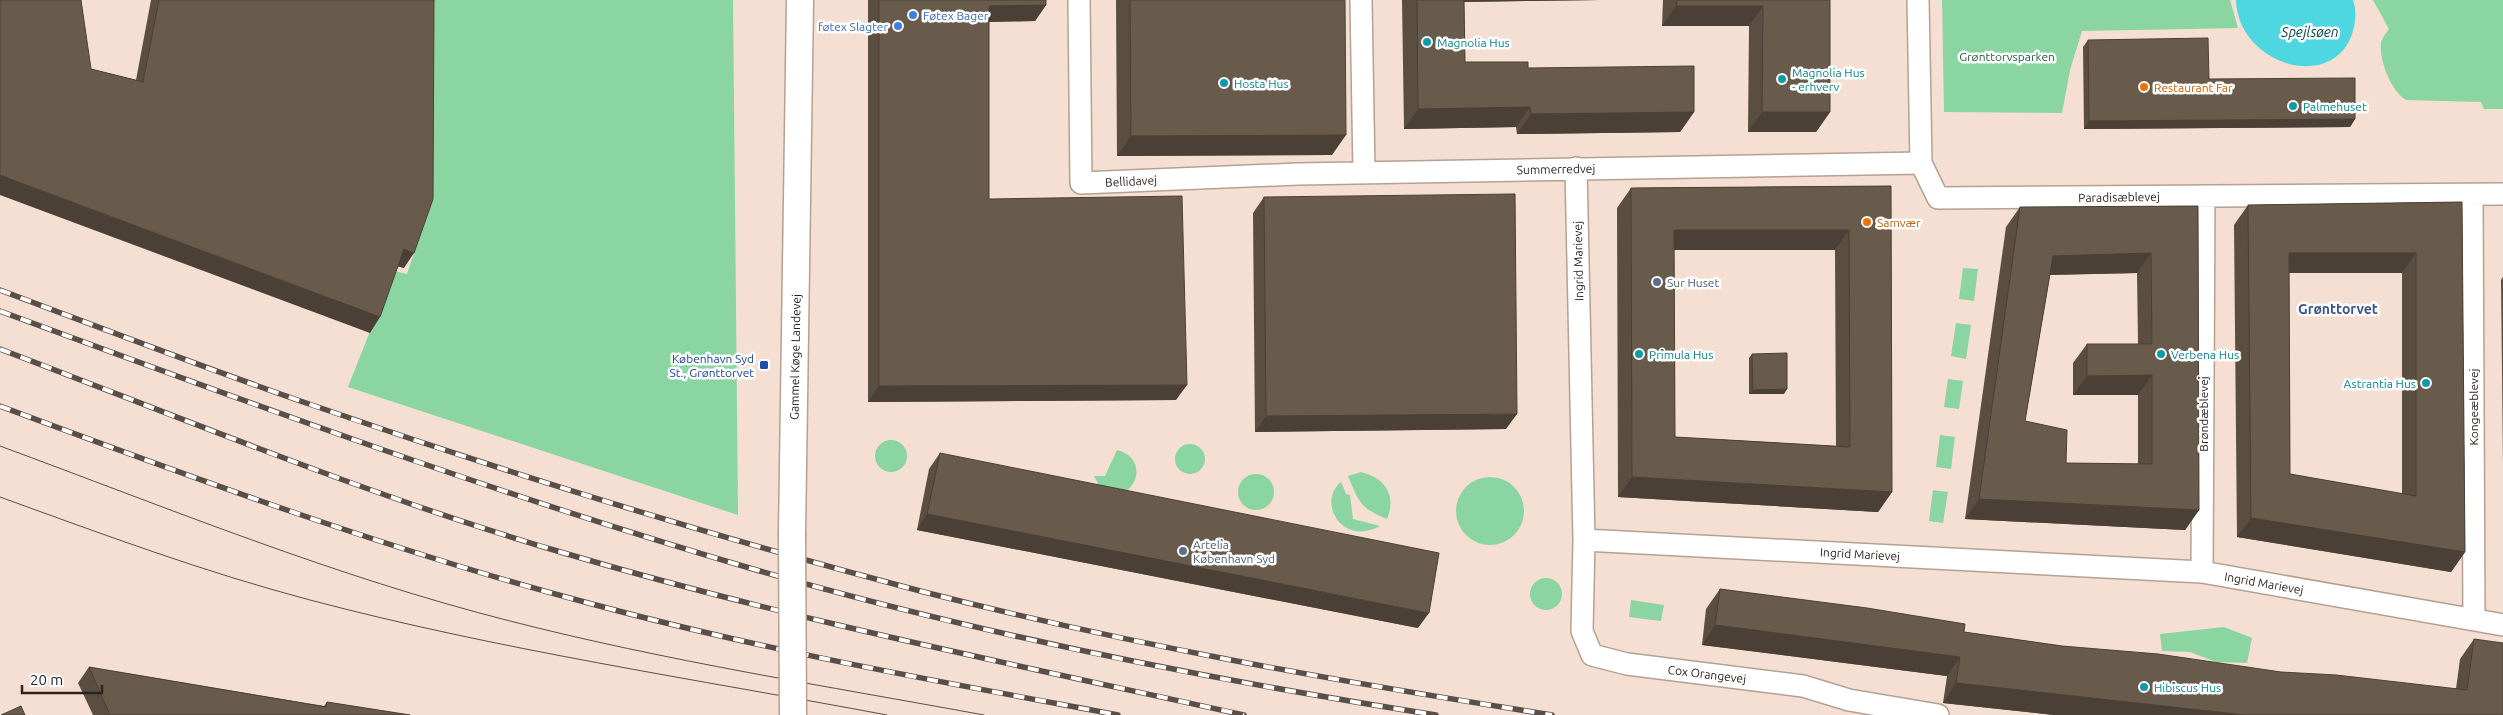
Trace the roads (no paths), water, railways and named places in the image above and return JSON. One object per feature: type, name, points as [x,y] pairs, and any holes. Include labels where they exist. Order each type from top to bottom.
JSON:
[{"type":"street","name":"Gammel Køge Landevej","points":[[793,715],[792,533],[800,0]]},
{"type":"street","name":"Bellidavej","points":[[1079,0],[1081,183],[1364,172]]},
{"type":"street","points":[[1361,0],[1364,172]]},
{"type":"street","name":"Paradisæblevej","points":[[1918,0],[1920,163],[1938,198],[2503,194]]},
{"type":"street","name":"Summerredvej","points":[[1364,172],[1920,163]]},
{"type":"street","name":"Ingrid Marievej","points":[[1576,168],[1584,540],[2202,572],[2503,625]]},
{"type":"street","name":"Kongeæblevej","points":[[2472,195],[2474,620]]},
{"type":"street","name":"Brøndæblevej","points":[[2202,572],[2204,196]]},
{"type":"street","name":"Cox Orangevej","points":[[1584,540],[1582,631],[1592,655],[1627,664],[1803,686],[1849,700],[1938,715]]},
{"type":"water","name":"Spejlsøen","points":[[2236,0],[2353,0],[2355,7],[2354,27],[2345,48],[2330,61],[2311,66],[2290,64],[2270,56],[2253,42],[2241,23]]},
{"type":"tram line","points":[[0,446],[316,563],[381,584],[510,621],[687,661],[984,715]]},
{"type":"tram line","points":[[0,497],[154,552],[231,577],[381,618],[597,663],[887,715]]},
{"type":"railway","points":[[0,290],[156,349],[388,431],[540,481],[770,550],[924,592],[1158,646],[1315,676],[1552,715]]},
{"type":"railway","points":[[0,311],[374,447],[563,510],[753,569],[922,614],[1092,653],[1264,686],[1436,715]]},
{"type":"railway","points":[[0,349],[350,483],[564,553],[648,577],[817,620],[1244,715]]},
{"type":"railway","points":[[0,406],[147,460],[368,537],[442,561],[592,604],[723,637],[788,651],[1118,715]]},
{"type":"place","name":"Føtex Bager","points":[[913,15]]},
{"type":"place","name":"føtex Slagter","points":[[898,26]]},
{"type":"place","name":"Magnolia Hus","points":[[1427,42]]},
{"type":"place","name":"Magnolia Hus - erhverv","points":[[1782,79]]},
{"type":"place","name":"Hosta Hus","points":[[1224,83]]},
{"type":"place","name":"Restaurant Far","points":[[2144,87]]},
{"type":"place","name":"Palmehuset","points":[[2293,106]]},
{"type":"place","name":"Samvær","points":[[1867,222]]},
{"type":"place","name":"Sur Huset","points":[[1657,282]]},
{"type":"place","name":"Primula Hus","points":[[1639,354]]},
{"type":"place","name":"Verbena Hus","points":[[2161,354]]},
{"type":"place","name":"København Syd St., Grønttorvet","points":[[764,365]]},
{"type":"place","name":"Astrantia Hus","points":[[2426,383]]},
{"type":"place","name":"Artelia København Syd","points":[[1183,551]]},
{"type":"place","name":"Hibiscus Hus","points":[[2144,687]]},
{"type":"district","name":"Grønttorvet","points":[[2338,309]]},
{"type":"park label","name":"Grønttorvsparken","points":[[2007,56]]}]
